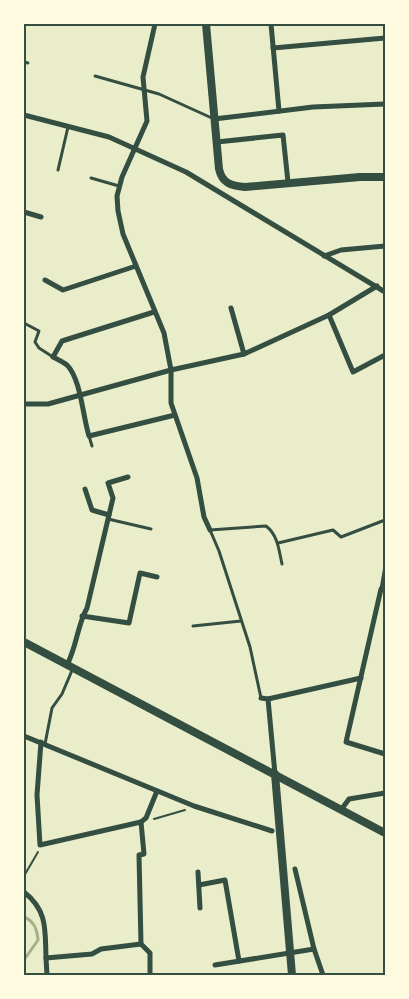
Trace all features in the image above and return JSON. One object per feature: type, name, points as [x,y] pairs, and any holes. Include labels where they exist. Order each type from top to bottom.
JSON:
[{"type":"street","points":[[155,24],[145,64],[144,90],[147,121],[120,186],[117,196],[118,211],[123,234],[164,333],[171,370],[171,403],[197,478],[204,517],[210,530]]},
{"type":"street","points":[[206,24],[219,169],[221,177],[226,183],[236,186],[385,176]]},
{"type":"street","points":[[271,24],[280,111]]},
{"type":"street","points":[[274,48],[385,38]]},
{"type":"street","points":[[214,119],[280,111],[385,104]]},
{"type":"street","points":[[24,116],[109,137],[186,172],[221,191],[385,292]]},
{"type":"street","points":[[217,142],[283,135],[288,182]]},
{"type":"street","points":[[24,212],[42,217]]},
{"type":"street","points":[[324,256],[341,250],[385,246]]},
{"type":"street","points":[[45,280],[63,290],[136,266]]},
{"type":"street","points":[[24,404],[48,404],[171,370],[244,354],[329,315],[377,286]]},
{"type":"street","points":[[231,308],[244,354]]},
{"type":"street","points":[[154,312],[62,341],[53,357],[67,365],[80,396],[89,436],[175,415]]},
{"type":"street","points":[[329,315],[353,372],[385,355]]},
{"type":"street","points":[[70,666],[82,616],[87,608],[113,498],[108,483],[128,477]]},
{"type":"street","points":[[85,489],[92,510],[108,517]]},
{"type":"street","points":[[82,616],[129,623],[140,573],[157,577]]},
{"type":"street","points":[[381,589],[346,742],[385,754]]},
{"type":"street","points":[[24,642],[385,833]]},
{"type":"street","points":[[261,698],[268,699],[361,678]]},
{"type":"street","points":[[268,699],[292,975]]},
{"type":"street","points":[[24,736],[194,806],[272,831]]},
{"type":"street","points":[[43,743],[37,794],[40,845],[141,822],[146,818],[157,791]]},
{"type":"street","points":[[341,810],[349,799],[385,793]]},
{"type":"street","points":[[141,822],[144,854],[139,855],[141,944],[150,953],[150,975]]},
{"type":"street","points":[[295,869],[314,949],[323,975]]},
{"type":"street","points":[[198,872],[200,908]]},
{"type":"street","points":[[199,885],[225,880],[239,961]]},
{"type":"street","points":[[24,892],[38,904],[44,919],[47,975]]},
{"type":"street","points":[[46,958],[92,954],[101,949],[141,944]]},
{"type":"street","points":[[215,965],[314,949]]},
{"type":"lane","points":[[95,76],[144,90],[214,119]]},
{"type":"lane","points":[[58,170],[68,126]]},
{"type":"lane","points":[[91,178],[120,186]]},
{"type":"lane","points":[[24,323],[39,331],[35,342],[39,348],[53,357]]},
{"type":"lane","points":[[89,436],[92,446]]},
{"type":"lane","points":[[108,517],[151,529]]},
{"type":"lane","points":[[278,543],[333,530],[341,537],[385,520]]},
{"type":"lane","points":[[261,698],[250,647],[219,551],[210,530],[266,526],[272,530],[278,543],[282,564]]},
{"type":"lane","points":[[381,589],[385,566]]},
{"type":"lane","points":[[193,626],[241,621]]},
{"type":"lane","points":[[43,743],[52,708],[62,694],[70,666]]},
{"type":"path","points":[[141,822],[194,806]]},
{"type":"path","points":[[24,876],[37,856],[40,845]]},
{"type":"waterway","points":[[24,917],[34,926],[38,940],[24,960]]}]
